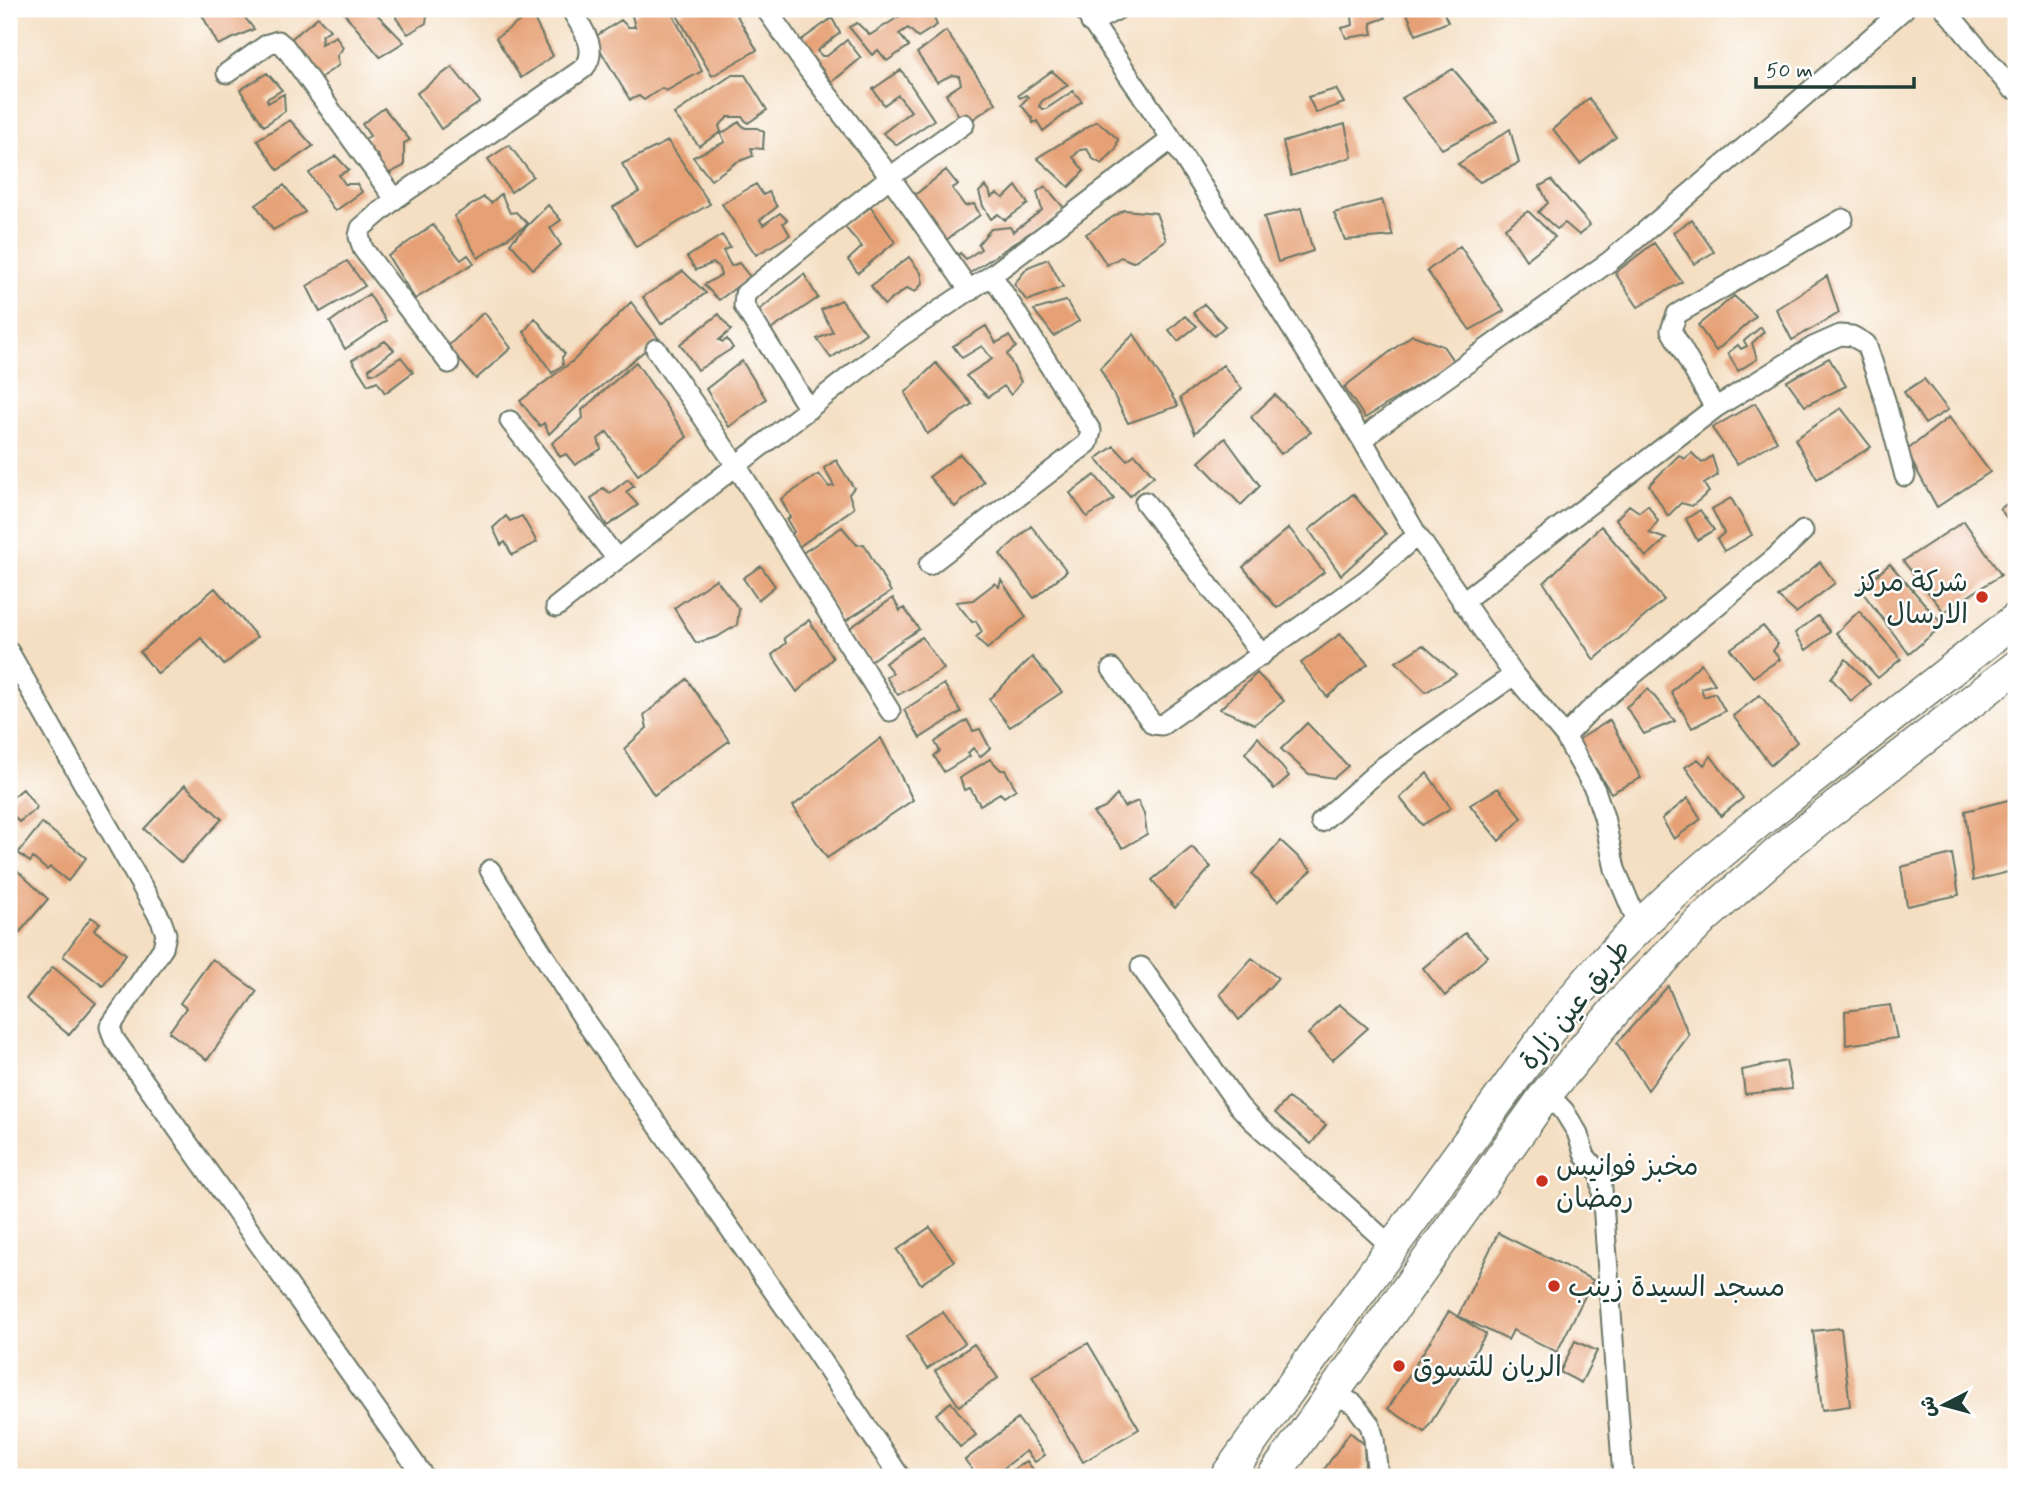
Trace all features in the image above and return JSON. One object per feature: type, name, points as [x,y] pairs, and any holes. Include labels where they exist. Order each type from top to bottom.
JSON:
[{"type":"main road","name":"طريق عين زارة","points":[[1226,1477],[1563,1011],[1589,979],[1639,926],[1776,807],[2016,620]]},
{"type":"main road","name":"طريق عين زارة","points":[[1273,1477],[1547,1093],[1622,1002],[1703,919],[1788,844],[2016,667]]},
{"type":"street","points":[[449,363],[363,250],[359,236],[362,228],[395,198],[584,68],[592,51],[571,9]]},
{"type":"street","points":[[766,9],[970,291]]},
{"type":"street","points":[[1118,9],[1087,16],[1172,139],[1363,441],[1417,535],[1514,675],[1565,736],[1595,790],[1615,869],[1639,926]]},
{"type":"street","points":[[1363,441],[1376,428],[1610,261],[1904,9]]},
{"type":"street","points":[[1945,9],[2011,88]]},
{"type":"street","points":[[227,73],[268,44],[278,41],[395,198]]},
{"type":"street","points":[[809,409],[744,306],[745,294],[890,177],[964,124]]},
{"type":"street","points":[[556,607],[900,337],[992,275],[1172,139]]},
{"type":"street","points":[[1715,408],[1671,330],[1677,314],[1843,219]]},
{"type":"street","points":[[929,565],[1091,438],[1091,431],[992,275]]},
{"type":"street","points":[[1462,602],[1715,408],[1813,347],[1840,335],[1853,336],[1866,344],[1885,400],[1905,477]]},
{"type":"street","points":[[656,349],[736,466],[890,711]]},
{"type":"street","points":[[510,421],[617,559]]},
{"type":"street","points":[[1145,502],[1262,655]]},
{"type":"street","points":[[1565,736],[1589,711],[1803,531]]},
{"type":"street","points":[[1112,669],[1153,724],[1162,724],[1366,580],[1417,535]]},
{"type":"street","points":[[9,652],[161,920],[166,934],[163,948],[110,1027],[114,1039],[424,1477]]},
{"type":"street","points":[[1321,822],[1384,767],[1514,675]]},
{"type":"street","points":[[490,870],[587,1024],[810,1343],[900,1477]]},
{"type":"street","points":[[1141,967],[1239,1106],[1392,1247]]},
{"type":"street","points":[[1547,1093],[1564,1111],[1577,1132],[1585,1156],[1601,1175],[1623,1477]]},
{"type":"street","points":[[1336,1390],[1344,1399],[1354,1404],[1370,1425],[1378,1477]]},
{"type":"building","points":[[199,9],[238,9],[254,29],[218,45]]},
{"type":"building","points":[[352,9],[372,9],[404,42],[380,57],[344,13]]},
{"type":"building","points":[[398,9],[431,9],[432,14],[427,15],[426,23],[408,34],[396,18]]},
{"type":"building","points":[[644,9],[670,9],[702,71],[666,91],[662,88],[644,100],[639,96],[630,100],[593,38],[621,20],[628,27],[635,27],[632,16]]},
{"type":"building","points":[[687,9],[733,9],[757,50],[712,76],[677,15]]},
{"type":"building","points":[[911,9],[930,9],[937,25],[918,37],[908,28],[899,34],[909,46],[887,61],[878,50],[872,55],[849,27],[857,23],[870,35]]},
{"type":"building","points":[[1351,9],[1382,9],[1385,18],[1371,23],[1373,34],[1346,38],[1342,28],[1353,25]]},
{"type":"building","points":[[1442,9],[1448,22],[1416,35],[1406,11]]},
{"type":"building","points":[[531,13],[553,56],[521,78],[496,38]]},
{"type":"building","points":[[318,17],[330,30],[322,35],[321,44],[336,36],[343,48],[337,56],[339,65],[320,78],[291,39]]},
{"type":"building","points":[[832,18],[840,33],[817,51],[822,56],[827,56],[847,40],[861,58],[832,82],[800,41]]},
{"type":"building","points":[[946,31],[996,103],[969,122],[959,116],[946,94],[961,84],[959,76],[952,75],[937,82],[917,53]]},
{"type":"building","points":[[452,67],[480,102],[441,129],[417,93]]},
{"type":"building","points":[[1453,69],[1497,121],[1442,149],[1402,98]]},
{"type":"building","points":[[901,70],[934,120],[897,145],[883,133],[911,111],[898,95],[884,105],[873,89]]},
{"type":"building","points":[[1052,71],[1068,85],[1042,101],[1039,106],[1042,109],[1073,91],[1082,101],[1043,131],[1037,121],[1033,123],[1021,105],[1028,97],[1026,95],[1020,98],[1018,95]]},
{"type":"building","points":[[267,73],[282,90],[267,99],[268,103],[284,94],[285,111],[264,126],[240,90]]},
{"type":"building","points":[[732,75],[745,75],[767,110],[748,123],[742,117],[728,117],[719,126],[721,132],[699,146],[674,114]]},
{"type":"building","points":[[1336,89],[1344,103],[1316,113],[1308,97]]},
{"type":"building","points":[[1589,98],[1616,137],[1580,164],[1553,129]]},
{"type":"building","points":[[384,108],[410,140],[404,143],[404,166],[382,177],[374,164],[380,161],[378,155],[372,156],[361,141],[370,136],[362,124]]},
{"type":"building","points":[[290,120],[313,146],[278,170],[257,140]]},
{"type":"building","points":[[1097,121],[1118,139],[1116,149],[1102,164],[1093,159],[1087,149],[1080,150],[1073,157],[1084,171],[1069,187],[1037,158]]},
{"type":"building","points":[[739,122],[745,128],[757,128],[764,132],[763,149],[751,148],[753,156],[737,162],[711,180],[693,157],[725,142],[721,134]]},
{"type":"building","points":[[1345,124],[1352,157],[1291,176],[1283,142]]},
{"type":"building","points":[[1510,129],[1519,163],[1480,182],[1458,164]]},
{"type":"building","points":[[668,141],[710,204],[636,247],[613,207],[639,192],[622,164]]},
{"type":"building","points":[[509,145],[533,176],[511,192],[488,159]]},
{"type":"building","points":[[336,156],[349,170],[339,175],[345,184],[357,184],[362,192],[335,211],[309,173]]},
{"type":"building","points":[[946,170],[958,185],[952,188],[965,206],[974,204],[980,215],[942,243],[910,199]]},
{"type":"building","points":[[1551,180],[1590,225],[1579,235],[1565,223],[1557,229],[1538,212],[1548,203],[1540,186]]},
{"type":"building","points":[[756,184],[763,195],[769,192],[777,207],[760,220],[763,225],[780,213],[787,220],[783,223],[790,235],[756,255],[722,204]]},
{"type":"building","points":[[284,185],[305,212],[273,230],[256,205]]},
{"type":"building","points":[[985,186],[991,197],[997,194],[1004,198],[1016,186],[1028,204],[1005,220],[998,214],[991,219],[979,192]]},
{"type":"building","points":[[1045,186],[1065,209],[967,275],[954,259],[960,253],[966,259],[981,249],[978,244],[991,229],[1010,227],[1013,232],[1042,210],[1037,192]]},
{"type":"building","points":[[501,194],[510,213],[516,212],[528,224],[478,258],[454,216],[484,197],[491,203]]},
{"type":"building","points":[[1382,200],[1393,236],[1345,240],[1334,213]]},
{"type":"building","points":[[548,205],[561,220],[550,228],[561,245],[533,269],[510,243]]},
{"type":"building","points":[[871,207],[895,242],[858,273],[848,260],[862,247],[844,226]]},
{"type":"building","points":[[1301,208],[1313,251],[1278,262],[1264,217]]},
{"type":"building","points":[[1124,210],[1156,213],[1166,240],[1133,262],[1121,257],[1107,265],[1086,234]]},
{"type":"building","points":[[1528,211],[1555,237],[1526,260],[1505,228]]},
{"type":"building","points":[[1692,220],[1714,252],[1694,264],[1673,232]]},
{"type":"building","points":[[433,225],[461,260],[468,255],[474,263],[415,299],[388,256]]},
{"type":"building","points":[[722,235],[730,247],[723,251],[731,266],[739,263],[750,277],[719,300],[704,285],[721,275],[718,266],[713,263],[696,270],[687,257]]},
{"type":"building","points":[[1654,243],[1682,282],[1638,307],[1615,273]]},
{"type":"building","points":[[1460,246],[1504,311],[1470,330],[1427,271]]},
{"type":"building","points":[[909,257],[921,273],[923,283],[915,292],[907,288],[884,305],[871,286]]},
{"type":"building","points":[[1048,259],[1063,287],[1027,301],[1014,284],[1028,267]]},
{"type":"building","points":[[347,261],[365,286],[320,312],[307,286]]},
{"type":"building","points":[[683,271],[706,293],[661,324],[643,297]]},
{"type":"building","points":[[804,274],[818,298],[769,331],[758,311]]},
{"type":"building","points":[[1827,276],[1839,313],[1792,340],[1776,309]]},
{"type":"building","points":[[369,294],[386,321],[345,349],[330,322]]},
{"type":"building","points":[[1734,296],[1756,316],[1716,351],[1698,325]]},
{"type":"building","points":[[841,300],[866,333],[831,358],[817,339],[833,332],[821,310]]},
{"type":"building","points":[[1066,301],[1079,321],[1054,336],[1034,310]]},
{"type":"building","points":[[631,302],[659,339],[583,401],[549,434],[544,423],[540,426],[520,401],[574,360]]},
{"type":"building","points":[[1204,304],[1225,326],[1214,336],[1193,313]]},
{"type":"building","points":[[484,312],[511,348],[476,379],[448,346]]},
{"type":"building","points":[[719,314],[731,330],[719,340],[723,342],[727,339],[733,348],[698,370],[680,344]]},
{"type":"building","points":[[1185,316],[1197,326],[1178,341],[1169,330]]},
{"type":"building","points":[[535,318],[565,354],[562,357],[563,365],[552,373],[524,332]]},
{"type":"building","points":[[986,326],[996,343],[1009,336],[1016,347],[1007,354],[1021,382],[1011,395],[1004,386],[988,397],[966,376],[992,359],[982,346],[962,358],[953,346]]},
{"type":"building","points":[[1761,327],[1764,332],[1752,343],[1757,359],[1738,371],[1728,353],[1738,345],[1741,349],[1747,346],[1744,341]]},
{"type":"building","points":[[1134,334],[1178,406],[1128,423],[1100,368]]},
{"type":"building","points":[[1412,335],[1443,346],[1454,362],[1365,418],[1344,387]]},
{"type":"building","points":[[385,341],[394,350],[369,369],[370,373],[376,373],[401,357],[413,372],[385,393],[377,381],[368,385],[352,360]]},
{"type":"building","points":[[1829,358],[1846,386],[1805,406],[1787,381]]},
{"type":"building","points":[[742,361],[766,399],[729,427],[706,389]]},
{"type":"building","points":[[636,362],[687,437],[638,475],[607,432],[598,439],[601,449],[575,465],[566,454],[560,457],[552,443],[583,418],[582,410]]},
{"type":"building","points":[[936,363],[972,404],[927,434],[905,393]]},
{"type":"building","points":[[1223,365],[1242,389],[1195,433],[1180,398]]},
{"type":"building","points":[[1924,379],[1948,410],[1925,424],[1904,392]]},
{"type":"building","points":[[1275,395],[1311,432],[1281,454],[1251,417]]},
{"type":"building","points":[[1755,403],[1777,441],[1737,464],[1712,428]]},
{"type":"building","points":[[1841,408],[1871,447],[1817,479],[1795,439]]},
{"type":"building","points":[[1949,417],[1990,472],[1937,507],[1906,451]]},
{"type":"building","points":[[1225,438],[1260,486],[1241,505],[1199,462]]},
{"type":"building","points":[[1114,446],[1127,460],[1135,454],[1154,476],[1130,496],[1096,459]]},
{"type":"building","points":[[1692,453],[1702,463],[1712,456],[1718,475],[1704,484],[1709,492],[1692,506],[1681,503],[1668,516],[1649,485],[1679,455],[1684,459]]},
{"type":"building","points":[[960,454],[984,482],[955,507],[929,477]]},
{"type":"building","points":[[836,460],[854,488],[849,494],[854,508],[797,548],[790,536],[794,532],[787,520],[790,517],[781,499],[819,474],[829,487],[834,486],[824,468]]},
{"type":"building","points":[[1095,475],[1114,499],[1087,517],[1070,493]]},
{"type":"building","points":[[628,479],[634,486],[626,492],[638,505],[607,526],[591,499],[603,488],[610,493]]},
{"type":"building","points":[[1353,494],[1386,534],[1341,575],[1309,530]]},
{"type":"building","points":[[2016,497],[2016,530],[2000,509]]},
{"type":"building","points":[[1731,498],[1752,535],[1724,551],[1717,539],[1724,533],[1712,509]]},
{"type":"building","points":[[1629,505],[1639,512],[1648,505],[1658,521],[1649,533],[1666,539],[1646,557],[1616,519]]},
{"type":"building","points":[[1700,510],[1714,530],[1697,540],[1686,519]]},
{"type":"building","points":[[506,516],[510,521],[522,516],[537,542],[512,555],[505,542],[501,545],[493,528]]},
{"type":"building","points":[[1964,521],[2001,575],[1944,612],[1903,561]]},
{"type":"building","points":[[1031,526],[1067,571],[1034,598],[1000,554]]},
{"type":"building","points":[[1601,526],[1664,600],[1594,660],[1544,583]]},
{"type":"building","points":[[842,527],[857,545],[864,544],[891,592],[842,623],[801,554]]},
{"type":"building","points":[[1289,528],[1324,572],[1277,608],[1243,567]]},
{"type":"building","points":[[1820,562],[1835,583],[1796,613],[1778,597]]},
{"type":"building","points":[[1890,564],[1943,625],[1909,654],[1860,589]]},
{"type":"building","points":[[761,566],[775,586],[758,600],[743,578]]},
{"type":"building","points":[[716,579],[739,609],[737,625],[717,637],[696,643],[674,608]]},
{"type":"building","points":[[1001,580],[1026,617],[987,649],[976,637],[982,632],[976,621],[972,622],[956,602],[973,600],[995,583],[999,587]]},
{"type":"building","points":[[215,588],[257,637],[224,665],[201,638],[158,674],[140,652]]},
{"type":"building","points":[[893,598],[900,611],[904,608],[919,629],[870,661],[847,630]]},
{"type":"building","points":[[1859,611],[1901,659],[1878,678],[1836,633]]},
{"type":"building","points":[[1818,616],[1830,632],[1806,650],[1795,633]]},
{"type":"building","points":[[809,620],[833,658],[797,692],[772,655],[786,643],[784,638]]},
{"type":"building","points":[[1763,626],[1778,644],[1773,651],[1780,659],[1753,677],[1730,649]]},
{"type":"building","points":[[1340,634],[1368,664],[1327,697],[1301,663]]},
{"type":"building","points":[[922,637],[944,669],[898,695],[886,677],[893,673],[885,663]]},
{"type":"building","points":[[1423,645],[1456,674],[1426,692],[1396,662]]},
{"type":"building","points":[[1032,657],[1062,692],[1010,727],[989,699]]},
{"type":"building","points":[[1846,659],[1870,684],[1851,701],[1831,678]]},
{"type":"building","points":[[1701,663],[1715,684],[1701,688],[1704,697],[1715,693],[1725,711],[1692,728],[1671,692]]},
{"type":"building","points":[[1257,673],[1284,701],[1255,724],[1220,709]]},
{"type":"building","points":[[687,679],[729,741],[654,795],[624,749],[647,728],[644,715]]},
{"type":"building","points":[[944,684],[961,712],[920,738],[904,710]]},
{"type":"building","points":[[1648,689],[1675,721],[1644,734],[1626,707]]},
{"type":"building","points":[[1760,695],[1797,742],[1771,765],[1733,716]]},
{"type":"building","points":[[967,720],[973,731],[980,729],[990,748],[980,757],[973,748],[968,753],[970,756],[944,772],[934,756],[940,751],[935,742]]},
{"type":"building","points":[[1610,720],[1641,778],[1611,793],[1578,740]]},
{"type":"building","points":[[1307,723],[1348,766],[1334,778],[1309,774],[1281,749]]},
{"type":"building","points":[[1258,737],[1289,776],[1274,789],[1245,753]]},
{"type":"building","points":[[881,738],[913,800],[827,858],[793,806]]},
{"type":"building","points":[[1711,756],[1743,798],[1721,816],[1685,767],[1698,759],[1704,765]]},
{"type":"building","points":[[990,759],[1001,770],[1005,770],[1016,789],[1004,797],[1000,793],[980,805],[970,788],[964,790],[960,778]]},
{"type":"building","points":[[1427,773],[1451,808],[1422,825],[1400,798]]},
{"type":"building","points":[[185,785],[222,819],[181,863],[144,829]]},
{"type":"building","points":[[1498,788],[1522,818],[1499,841],[1470,805]]},
{"type":"building","points":[[23,789],[37,808],[19,822],[9,809],[9,800]]},
{"type":"building","points":[[1117,795],[1124,807],[1138,801],[1144,814],[1147,834],[1123,848],[1093,813],[1105,808]]},
{"type":"building","points":[[1688,798],[1701,819],[1674,839],[1662,819]]},
{"type":"building","points":[[2016,798],[2016,870],[1973,881],[1965,811]]},
{"type":"building","points":[[42,823],[86,858],[68,881],[50,867],[47,870],[33,858],[30,862],[18,853]]},
{"type":"building","points":[[1281,841],[1312,870],[1278,901],[1252,874]]},
{"type":"building","points":[[1192,847],[1211,867],[1175,908],[1152,880]]},
{"type":"building","points":[[1952,854],[1959,895],[1907,906],[1901,867]]},
{"type":"building","points":[[9,863],[48,899],[19,933],[9,924]]},
{"type":"building","points":[[91,917],[100,923],[94,930],[126,954],[103,986],[63,956]]},
{"type":"building","points":[[1465,933],[1488,956],[1445,996],[1423,968]]},
{"type":"building","points":[[1252,958],[1278,978],[1239,1020],[1220,994]]},
{"type":"building","points":[[212,959],[257,991],[207,1060],[169,1032],[186,1008],[180,1003]]},
{"type":"building","points":[[53,967],[96,1003],[69,1035],[26,999]]},
{"type":"building","points":[[1668,986],[1689,1035],[1648,1090],[1617,1043]]},
{"type":"building","points":[[1339,1004],[1368,1028],[1332,1060],[1308,1034]]},
{"type":"building","points":[[1890,1005],[1897,1038],[1846,1045],[1845,1011]]},
{"type":"building","points":[[1786,1061],[1792,1089],[1745,1094],[1742,1070]]},
{"type":"building","points":[[1288,1098],[1326,1125],[1311,1144],[1275,1113]]},
{"type":"building","points":[[930,1227],[954,1261],[921,1284],[897,1250]]},
{"type":"building","points":[[1498,1233],[1593,1280],[1557,1352],[1513,1330],[1508,1340],[1458,1316]]},
{"type":"building","points":[[1449,1311],[1486,1334],[1425,1432],[1388,1409]]},
{"type":"building","points":[[943,1312],[965,1343],[927,1369],[906,1337]]},
{"type":"building","points":[[1841,1328],[1850,1406],[1822,1410],[1813,1331]]},
{"type":"building","points":[[1575,1341],[1597,1351],[1581,1383],[1560,1372]]},
{"type":"building","points":[[1088,1343],[1139,1429],[1083,1462],[1032,1376]]},
{"type":"building","points":[[974,1344],[998,1378],[959,1406],[935,1371]]},
{"type":"building","points":[[951,1402],[976,1435],[960,1447],[936,1414]]},
{"type":"building","points":[[1018,1419],[1045,1455],[1035,1462],[1026,1451],[992,1477],[978,1477],[965,1460]]},
{"type":"building","points":[[1350,1432],[1364,1444],[1365,1466],[1358,1477],[1319,1477]]},
{"type":"building","points":[[1027,1461],[1038,1477],[1003,1477]]},
{"type":"place","name":"شركة مركز الارسال","points":[[1982,597]]},
{"type":"place","name":"مخبز فوانيس رمضان","points":[[1542,1181]]},
{"type":"place","name":"مسجد السيدة زينب","points":[[1554,1286]]},
{"type":"place","name":"الريان للتسوق","points":[[1399,1366]]}]
